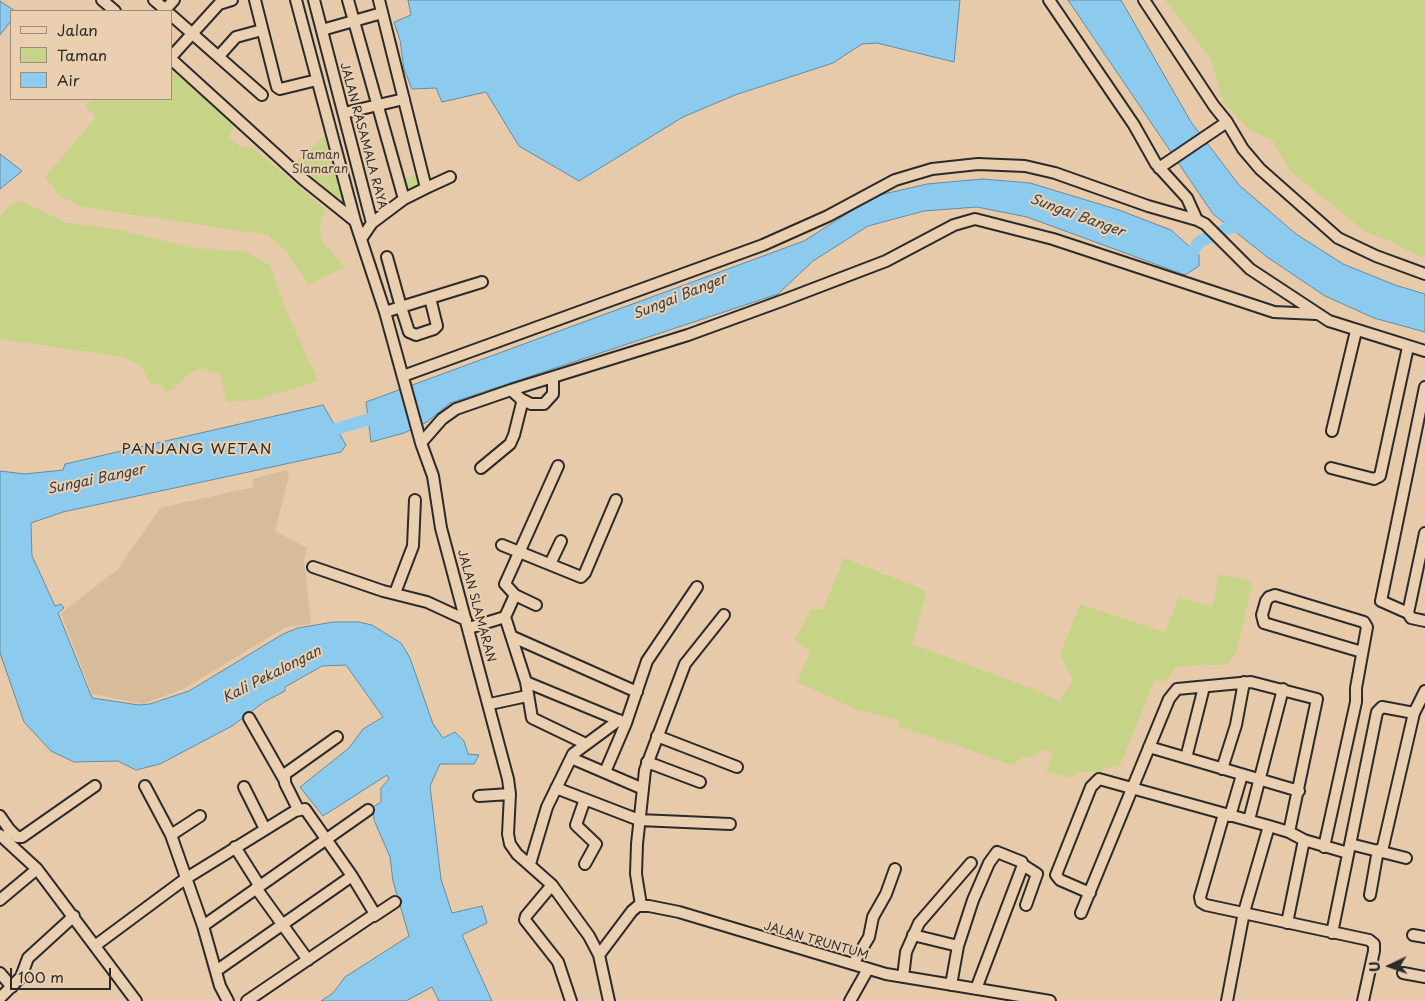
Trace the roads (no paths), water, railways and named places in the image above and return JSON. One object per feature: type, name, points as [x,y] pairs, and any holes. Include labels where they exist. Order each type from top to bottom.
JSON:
[{"type":"street","points":[[102,0],[112,10]]},
{"type":"street","points":[[154,0],[166,10]]},
{"type":"street","points":[[172,57],[219,4],[232,0]]},
{"type":"street","points":[[255,0],[278,88],[317,80]]},
{"type":"street","points":[[296,0],[354,221],[361,239]]},
{"type":"street","name":"JALAN RASAMALA RAYA","points":[[314,0],[372,222],[361,239]]},
{"type":"street","points":[[348,0],[379,104],[404,200]]},
{"type":"street","points":[[379,0],[426,188]]},
{"type":"street","points":[[1049,0],[1134,125],[1160,167],[1187,198],[1201,222],[1220,238],[1250,269],[1329,321],[1425,351]]},
{"type":"street","points":[[1144,0],[1243,149],[1260,169],[1338,238],[1376,256],[1425,274]]},
{"type":"street","points":[[322,30],[382,13]]},
{"type":"street","points":[[172,15],[262,95]]},
{"type":"street","points":[[218,56],[236,37],[262,30]]},
{"type":"street","points":[[172,59],[304,180],[354,221]]},
{"type":"street","points":[[344,113],[404,99]]},
{"type":"street","points":[[1160,167],[1226,123]]},
{"type":"street","points":[[404,380],[763,245],[828,216],[881,186],[932,169],[978,164],[1033,168],[1055,173],[1148,206],[1201,222]]},
{"type":"street","points":[[372,222],[404,200],[450,177]]},
{"type":"street","points":[[420,439],[456,409],[688,335],[784,300],[886,261],[954,225],[975,219],[1053,239],[1274,312],[1316,314]]},
{"type":"street","name":"JALAN SLAMARAN","points":[[361,239],[420,439],[433,476],[441,528],[490,704],[510,794],[508,840],[512,850],[552,885],[577,917],[598,955],[609,1001]]},
{"type":"street","points":[[387,257],[409,332],[416,335],[437,326],[430,298]]},
{"type":"street","points":[[384,312],[482,282]]},
{"type":"street","points":[[1332,431],[1356,331]]},
{"type":"street","points":[[1331,468],[1374,479],[1380,476],[1408,347]]},
{"type":"street","points":[[511,390],[521,399],[531,404],[544,404],[553,394],[553,377]]},
{"type":"street","points":[[1425,387],[1381,601],[1408,613],[1412,618],[1425,621]]},
{"type":"street","points":[[480,468],[510,444],[522,411],[521,399]]},
{"type":"street","points":[[536,605],[515,595],[505,584],[558,466]]},
{"type":"street","points":[[395,593],[413,546],[415,500]]},
{"type":"street","points":[[502,545],[575,576],[582,576],[616,500]]},
{"type":"street","points":[[1408,613],[1425,533]]},
{"type":"street","points":[[550,564],[561,541]]},
{"type":"street","points":[[314,567],[383,592],[395,593],[427,602],[468,624],[505,617]]},
{"type":"street","points":[[605,772],[652,651],[697,587]]},
{"type":"street","points":[[515,595],[505,617],[526,682],[527,696],[533,719],[586,744]]},
{"type":"street","points":[[1324,847],[1356,702],[1367,627],[1364,622],[1275,595],[1269,597],[1266,601],[1262,615],[1264,623],[1362,652]]},
{"type":"street","points":[[598,955],[632,911],[641,906],[636,874],[641,788],[647,762],[685,664],[724,615]]},
{"type":"street","points":[[513,637],[637,692]]},
{"type":"street","points":[[526,682],[623,722]]},
{"type":"street","points":[[1222,769],[1236,725],[1244,682]]},
{"type":"street","points":[[1081,913],[1172,694],[1181,688],[1244,682],[1283,689],[1318,700],[1289,832]]},
{"type":"street","points":[[1186,758],[1204,687]]},
{"type":"street","points":[[1249,820],[1283,689]]},
{"type":"street","points":[[1370,895],[1414,713],[1425,691]]},
{"type":"street","points":[[490,704],[527,696]]},
{"type":"street","points":[[1332,933],[1379,709],[1382,707],[1414,713]]},
{"type":"street","points":[[249,718],[285,781],[298,809]]},
{"type":"street","points":[[530,864],[556,788],[571,758],[576,751],[586,744],[623,722]]},
{"type":"street","points":[[285,781],[286,773],[337,736]]},
{"type":"street","points":[[657,736],[737,767]]},
{"type":"street","points":[[1149,747],[1299,791]]},
{"type":"street","points":[[571,758],[641,788]]},
{"type":"street","points":[[647,762],[700,782]]},
{"type":"street","points":[[1242,775],[1227,815],[1201,900],[1206,906],[1244,912],[1369,940],[1371,958],[1361,1001]]},
{"type":"street","points":[[1090,893],[1056,877],[1091,787],[1096,780],[1102,779],[1289,832],[1324,847],[1380,851],[1406,858]]},
{"type":"street","points":[[5,835],[22,837],[95,786]]},
{"type":"street","points":[[145,786],[171,835],[202,926],[224,1000]]},
{"type":"street","points":[[244,787],[266,829]]},
{"type":"street","points":[[556,788],[639,820],[730,824]]},
{"type":"street","points":[[478,796],[510,794]]},
{"type":"street","points":[[585,799],[576,826],[596,844],[585,864]]},
{"type":"street","points":[[96,945],[185,879],[298,809],[306,809],[352,876],[374,911],[374,916]]},
{"type":"street","points":[[202,926],[325,838],[368,810]]},
{"type":"street","points":[[0,816],[5,835],[37,869],[96,945],[136,1001]]},
{"type":"street","points":[[171,835],[200,816]]},
{"type":"street","points":[[1227,1001],[1244,912],[1269,826]]},
{"type":"street","points":[[1287,923],[1304,840]]},
{"type":"street","points":[[235,847],[282,924],[308,960]]},
{"type":"street","points":[[951,985],[958,946],[973,900],[996,852],[1016,860],[1037,874],[1026,905]]},
{"type":"street","points":[[903,977],[906,952],[924,916],[953,886],[971,863]]},
{"type":"street","points":[[976,989],[1023,865]]},
{"type":"street","points":[[0,900],[37,869]]},
{"type":"street","points":[[853,964],[869,937],[873,917],[886,894],[895,869]]},
{"type":"street","points":[[216,971],[352,876]]},
{"type":"street","points":[[552,885],[525,920],[558,962],[571,1001]]},
{"type":"street","points":[[247,1001],[395,902]]},
{"type":"street","name":"JALAN TRUNTUM","points":[[641,906],[678,912],[868,969],[976,989],[989,996],[1050,1001]]},
{"type":"street","points":[[0,998],[22,976],[28,958],[74,916]]},
{"type":"street","points":[[913,935],[958,946]]},
{"type":"street","points":[[1413,935],[1425,938]]},
{"type":"street","points":[[850,1001],[868,969]]},
{"type":"street","points":[[0,973],[12,987]]},
{"type":"street","points":[[1403,973],[1425,977]]},
{"type":"water","points":[[408,0],[960,0],[954,62],[877,43],[862,44],[833,63],[735,95],[683,117],[579,181],[519,146],[486,92],[442,102],[436,88],[412,89],[404,69],[400,40],[394,22],[411,15]]},
{"type":"water","points":[[1068,0],[1121,0],[1191,122],[1239,185],[1296,234],[1343,264],[1395,285],[1425,294],[1425,332],[1374,318],[1325,296],[1267,257],[1213,214]]},
{"type":"water","points":[[0,1],[14,10],[10,10],[10,22],[0,35]]},
{"type":"water","points":[[0,154],[22,171],[0,189]]},
{"type":"water","points":[[983,179],[1030,183],[1119,210],[1171,230],[1199,255],[1199,266],[1185,275],[1027,217],[977,207],[924,211],[868,226],[813,261],[778,294],[450,403],[427,422],[404,433],[371,442],[366,402],[804,241],[875,196],[927,184]]},
{"type":"water","name":"Kali Pekalongan","points":[[323,405],[346,445],[341,452],[63,512],[31,523],[32,556],[55,606],[61,604],[64,608],[58,613],[92,698],[139,705],[150,704],[189,691],[283,634],[298,628],[333,622],[359,622],[372,625],[401,643],[410,658],[433,724],[443,738],[455,732],[464,741],[468,754],[479,755],[474,764],[440,764],[430,786],[441,879],[452,913],[482,906],[487,923],[462,935],[492,1001],[439,1001],[432,987],[406,1001],[321,1001],[333,993],[345,977],[409,936],[393,881],[390,857],[374,820],[373,807],[381,802],[381,788],[389,779],[387,775],[323,816],[300,787],[349,748],[363,729],[383,717],[346,665],[322,666],[285,687],[285,691],[264,702],[232,726],[160,764],[136,770],[118,761],[74,762],[51,751],[24,722],[0,653],[0,471],[25,474],[63,470],[65,464]]},
{"type":"waterway","name":"Sungai Banger","points":[[1179,251],[1192,253],[1199,242],[1233,226],[1246,230]]},
{"type":"waterway","name":"Sungai Banger","points":[[323,433],[383,415]]},
{"type":"district","name":"PANJANG WETAN","points":[[197,450]]},
{"type":"park label","name":"Taman Slamaran","points":[[320,163]]}]
